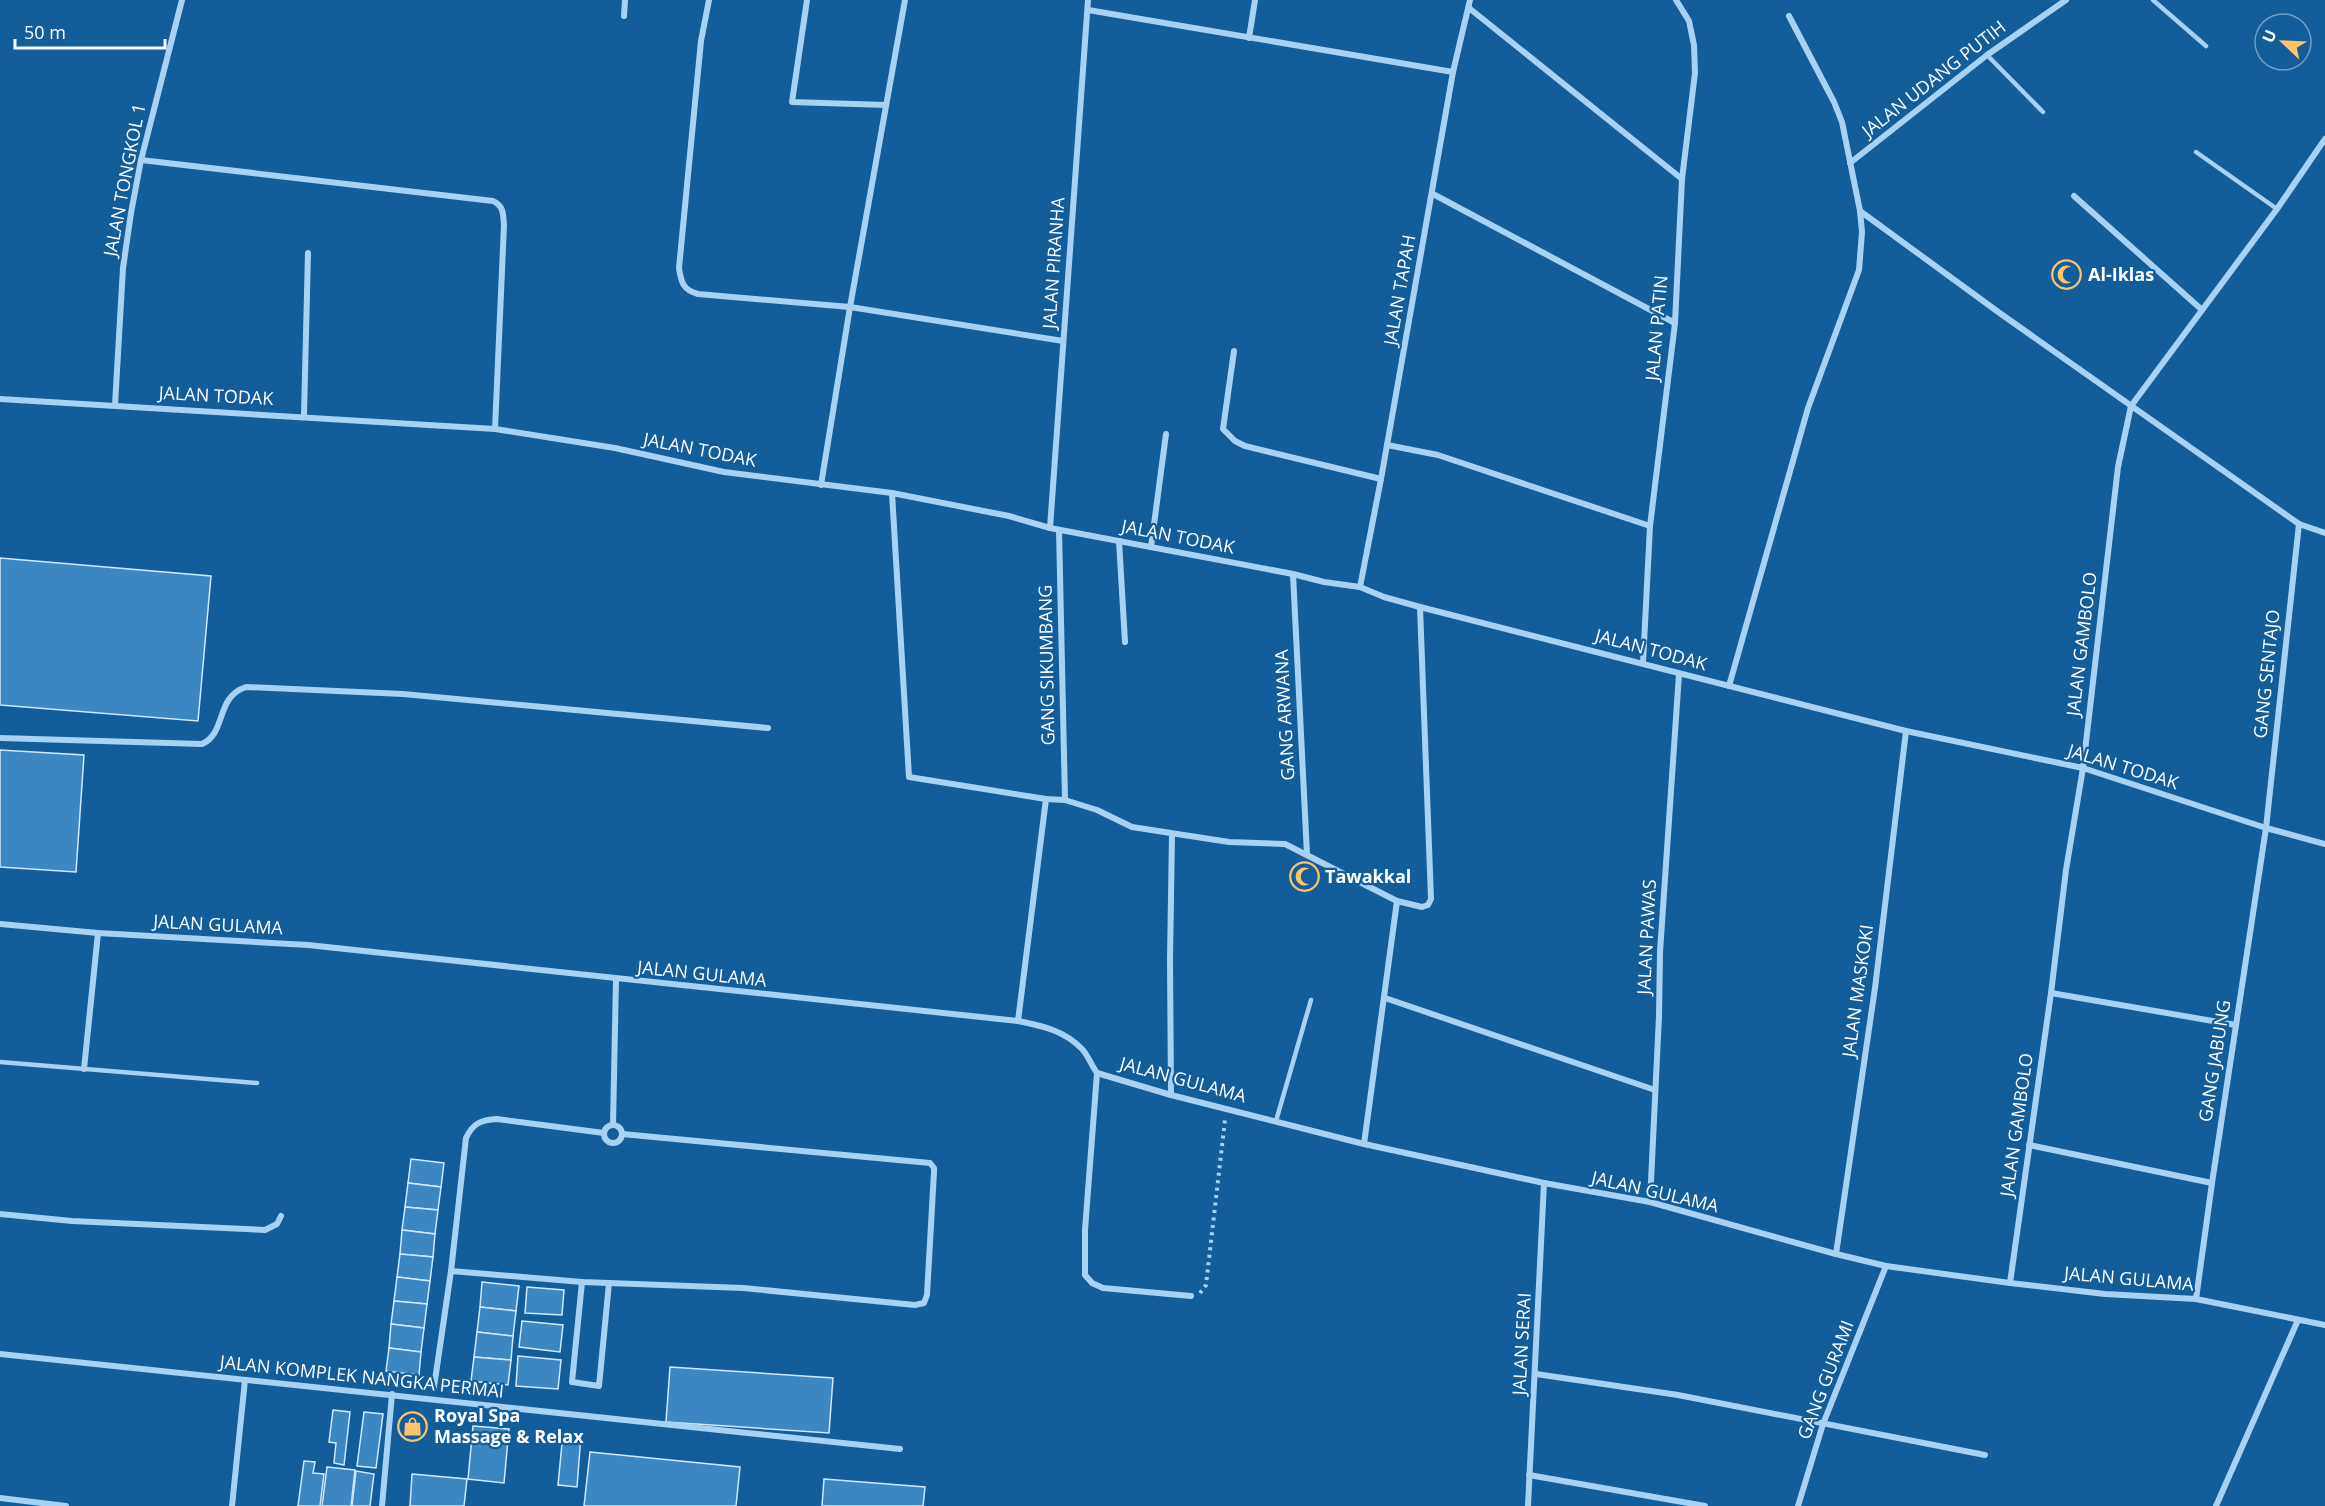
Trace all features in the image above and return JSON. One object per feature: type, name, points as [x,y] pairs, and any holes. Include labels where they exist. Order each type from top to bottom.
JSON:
[{"type":"street","name":"JALAN TONGKOL 1","points":[[115,405],[123,268],[141,160],[182,0]]},
{"type":"street","points":[[624,16],[625,0]]},
{"type":"street","points":[[709,0],[701,41],[679,268],[681,282],[687,290],[698,294],[850,308],[1063,341]]},
{"type":"street","points":[[807,0],[792,102],[886,105]]},
{"type":"street","points":[[821,485],[905,0]]},
{"type":"street","name":"JALAN PIRANHA","points":[[1050,528],[1088,0]]},
{"type":"street","points":[[1249,38],[1255,0]]},
{"type":"street","name":"JALAN TAPAH","points":[[1360,587],[1382,479],[1453,72],[1470,0]]},
{"type":"street","name":"JALAN PATIN","points":[[1643,663],[1650,526],[1675,323],[1682,179],[1695,73],[1694,45],[1689,21],[1676,0]]},
{"type":"street","name":"JALAN UDANG PUTIH","points":[[1850,163],[1987,56],[2066,0]]},
{"type":"street","points":[[1469,8],[1682,179]]},
{"type":"street","points":[[1088,10],[1453,72]]},
{"type":"street","points":[[1729,686],[1808,408],[1859,270],[1862,232],[1860,211],[1842,122],[1789,16]]},
{"type":"street","name":"JALAN GAMBOLO","points":[[2010,1283],[2066,870],[2083,768],[2118,467],[2131,406],[2277,209],[2325,139]]},
{"type":"street","points":[[141,160],[498,203],[503,209],[504,225],[495,429]]},
{"type":"street","points":[[1432,194],[1675,323]]},
{"type":"street","points":[[2074,196],[2201,309]]},
{"type":"street","points":[[1860,211],[2298,524],[2325,533]]},
{"type":"street","points":[[304,416],[308,253]]},
{"type":"street","points":[[1234,351],[1223,429],[1235,441],[1245,446],[1382,479]]},
{"type":"street","name":"JALAN TODAK","points":[[0,399],[495,429],[615,448],[724,472],[892,493],[1009,516],[1059,530],[1360,587],[1384,597],[1420,607],[1906,731],[2083,768],[2266,828],[2325,844]]},
{"type":"street","points":[[1151,547],[1166,434]]},
{"type":"street","points":[[1387,445],[1438,455],[1650,526]]},
{"type":"street","points":[[892,493],[909,777],[1065,800],[1097,810],[1132,827],[1229,843],[1285,844],[1397,901],[1422,907],[1428,905],[1431,899],[1420,607]]},
{"type":"street","name":"GANG SENTAJO","points":[[2266,828],[2298,524]]},
{"type":"street","name":"GANG SIKUMBANG","points":[[1059,530],[1065,800]]},
{"type":"street","points":[[1119,541],[1125,642]]},
{"type":"street","name":"GANG ARWANA","points":[[1293,574],[1307,854]]},
{"type":"street","name":"JALAN PAWAS","points":[[1650,1202],[1660,952],[1679,674]]},
{"type":"street","points":[[0,738],[202,744],[213,737],[228,699],[235,690],[246,687],[403,694],[768,729]]},
{"type":"street","name":"JALAN MASKOKI","points":[[1836,1254],[1875,988],[1906,731]]},
{"type":"street","points":[[1018,1021],[1046,799]]},
{"type":"street","name":"GANG JABUNG","points":[[2196,1299],[2266,828]]},
{"type":"street","points":[[1172,834],[1170,958],[1172,1095]]},
{"type":"street","points":[[1364,1144],[1397,901]]},
{"type":"street","name":"JALAN GULAMA","points":[[0,924],[98,933],[308,945],[474,962],[616,980],[1018,1021],[1049,1027],[1071,1040],[1084,1050],[1097,1073],[1172,1095],[1364,1144],[1544,1184],[1650,1202],[1886,1266],[2105,1294],[2196,1299],[2325,1325]]},
{"type":"street","points":[[84,1069],[98,933]]},
{"type":"street","points":[[613,1125],[616,980]]},
{"type":"street","points":[[2051,993],[2236,1025]]},
{"type":"street","points":[[1385,998],[1655,1090]]},
{"type":"street","points":[[1097,1073],[1085,1230],[1085,1275],[1092,1283],[1103,1288],[1191,1296]]},
{"type":"street","points":[[434,1387],[451,1271],[466,1138],[472,1126],[484,1120],[497,1119],[604,1133]]},
{"type":"street","points":[[613,1125],[618,1126],[622,1134],[620,1139],[612,1143],[605,1138],[604,1133],[605,1129],[613,1125]]},
{"type":"street","points":[[451,1271],[582,1282],[743,1288],[915,1305],[924,1303],[927,1295],[934,1172],[930,1163],[622,1134]]},
{"type":"street","points":[[2029,1144],[2212,1183]]},
{"type":"street","name":"JALAN SERAI","points":[[1528,1506],[1544,1184]]},
{"type":"street","points":[[0,1214],[72,1221],[265,1230],[277,1224],[281,1216]]},
{"type":"street","name":"GANG GURAMI","points":[[1798,1506],[1823,1424],[1886,1266]]},
{"type":"street","points":[[582,1282],[572,1382],[599,1386],[609,1283]]},
{"type":"street","points":[[2216,1506],[2298,1320]]},
{"type":"street","name":"JALAN KOMPLEK NANGKA PERMAI","points":[[0,1354],[900,1449]]},
{"type":"street","points":[[1536,1374],[1678,1395],[1985,1455]]},
{"type":"street","points":[[232,1506],[245,1380]]},
{"type":"street","points":[[382,1506],[392,1394]]},
{"type":"street","points":[[1529,1475],[1705,1506]]},
{"type":"street","points":[[0,1498],[66,1506]]},
{"type":"lane","points":[[2153,0],[2206,46]]},
{"type":"lane","points":[[1987,56],[2043,112]]},
{"type":"lane","points":[[2196,152],[2277,209]]},
{"type":"lane","points":[[1276,1121],[1311,1000]]},
{"type":"lane","points":[[0,1062],[257,1083]]},
{"type":"path","points":[[1191,1296],[1199,1294],[1206,1285],[1226,1108]]},
{"type":"building","points":[[0,558],[211,576],[198,721],[0,705]]},
{"type":"building","points":[[0,750],[84,755],[76,872],[0,867]]},
{"type":"building","points":[[411,1159],[444,1163],[441,1187],[408,1183]]},
{"type":"building","points":[[408,1183],[441,1187],[438,1210],[405,1207]]},
{"type":"building","points":[[405,1207],[438,1210],[435,1234],[402,1230]]},
{"type":"building","points":[[402,1230],[435,1234],[433,1257],[400,1254]]},
{"type":"building","points":[[400,1254],[433,1257],[430,1281],[397,1277]]},
{"type":"building","points":[[397,1277],[430,1281],[427,1304],[394,1301]]},
{"type":"building","points":[[482,1282],[519,1286],[516,1311],[480,1307]]},
{"type":"building","points":[[527,1287],[564,1290],[562,1315],[525,1313]]},
{"type":"building","points":[[394,1301],[427,1304],[424,1328],[391,1324]]},
{"type":"building","points":[[480,1307],[516,1311],[513,1336],[477,1332]]},
{"type":"building","points":[[522,1321],[563,1325],[560,1352],[519,1347]]},
{"type":"building","points":[[391,1324],[424,1328],[421,1352],[389,1348]]},
{"type":"building","points":[[477,1332],[513,1336],[511,1360],[474,1357]]},
{"type":"building","points":[[389,1348],[421,1352],[419,1375],[386,1371]]},
{"type":"building","points":[[518,1356],[561,1360],[558,1389],[516,1386]]},
{"type":"building","points":[[474,1357],[511,1360],[508,1385],[471,1381]]},
{"type":"building","points":[[670,1367],[833,1378],[829,1433],[666,1422]]},
{"type":"building","points":[[333,1410],[350,1412],[344,1465],[334,1463],[336,1443],[329,1442]]},
{"type":"building","points":[[364,1412],[383,1414],[376,1468],[357,1466]]},
{"type":"building","points":[[473,1426],[509,1429],[504,1483],[468,1479]]},
{"type":"building","points":[[563,1433],[581,1435],[577,1487],[558,1485]]},
{"type":"building","points":[[590,1452],[740,1467],[736,1506],[584,1506]]},
{"type":"building","points":[[304,1461],[315,1462],[313,1473],[324,1474],[320,1506],[298,1506]]},
{"type":"building","points":[[327,1467],[355,1470],[351,1506],[322,1506]]},
{"type":"building","points":[[356,1471],[374,1474],[370,1506],[352,1506]]},
{"type":"building","points":[[412,1474],[467,1479],[464,1506],[410,1506]]},
{"type":"building","points":[[824,1479],[925,1487],[923,1506],[822,1506]]},
{"type":"place","name":"Al-Iklas","points":[[2067,275]]},
{"type":"place","name":"Tawakkal","points":[[1304,877]]},
{"type":"place","name":"Royal Spa Massage & Relax","points":[[413,1426]]}]
